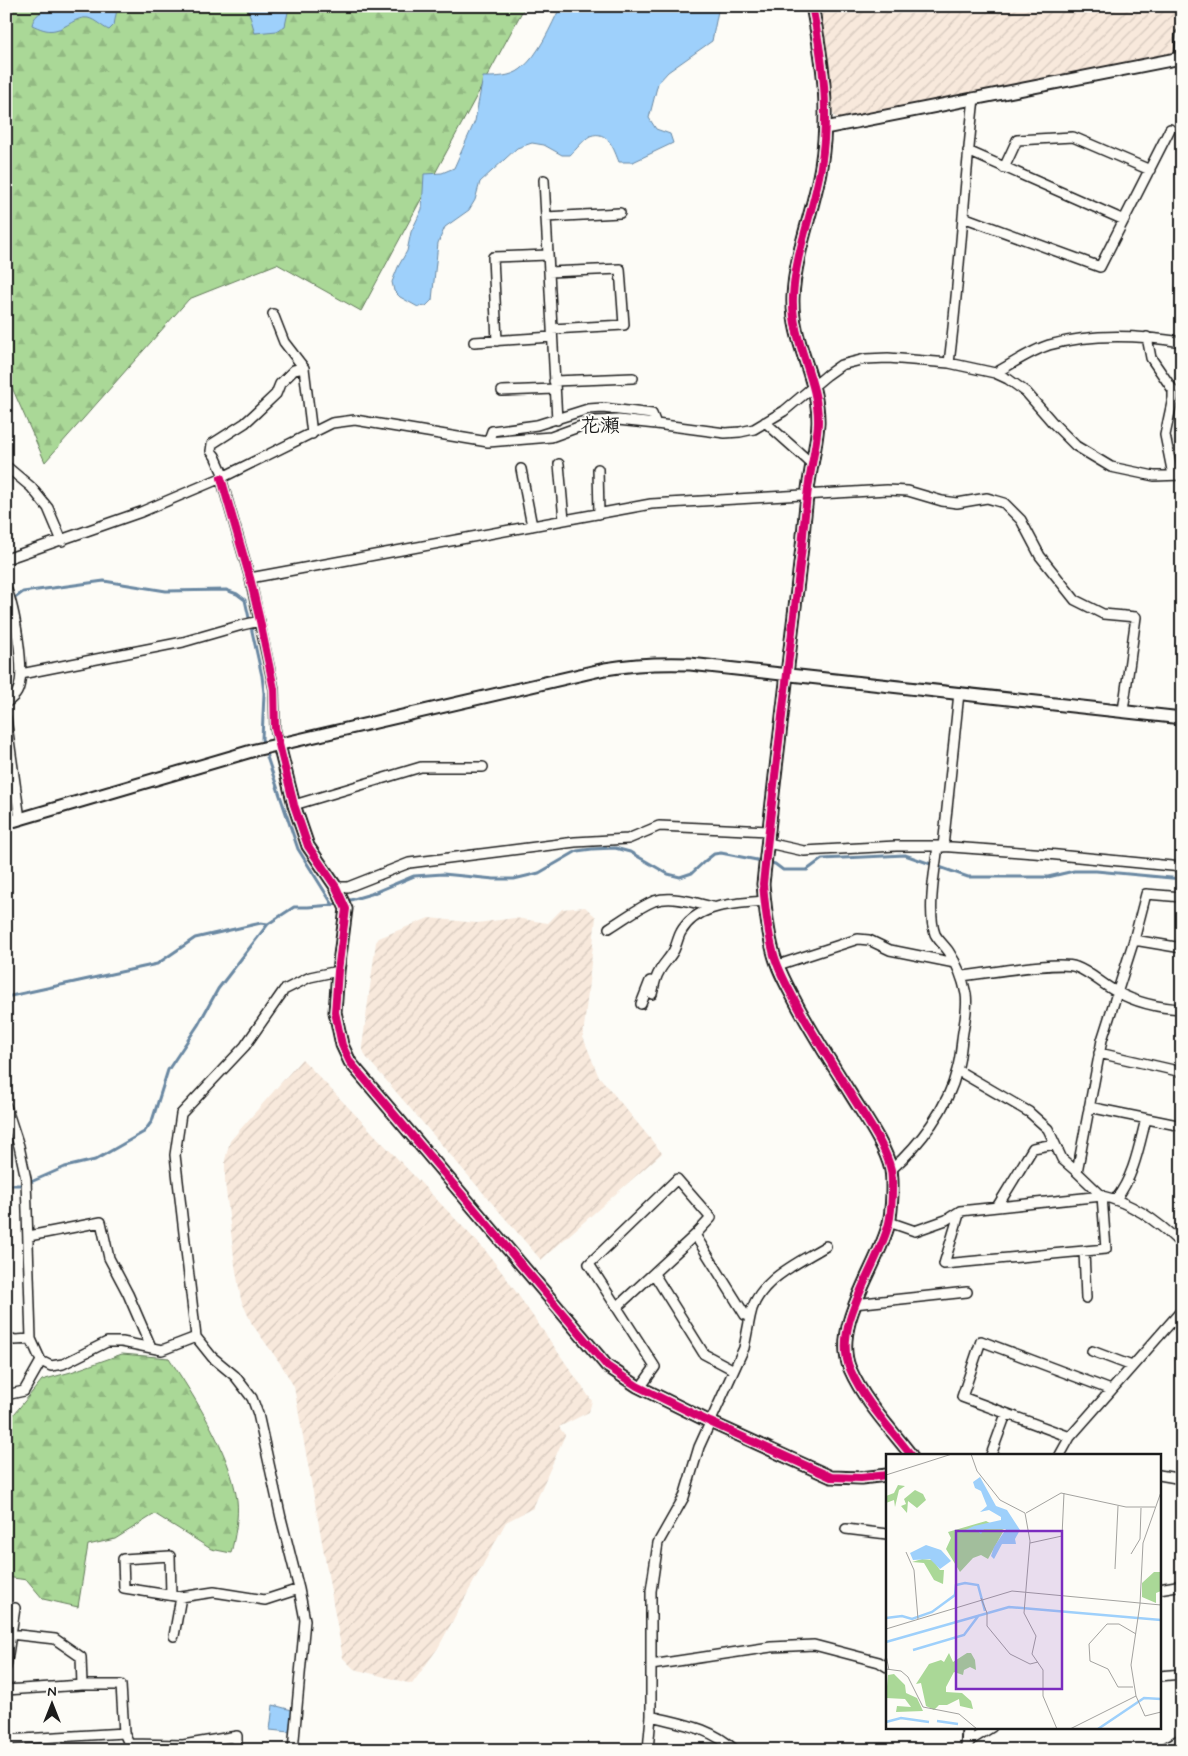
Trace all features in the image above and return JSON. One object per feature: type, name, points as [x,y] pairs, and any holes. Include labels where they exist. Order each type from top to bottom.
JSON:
[{"type":"street","points":[[812,6],[821,54],[826,110],[825,128],[821,167],[811,214],[797,264],[793,298],[800,348],[814,386],[818,419],[807,494],[768,837],[763,884],[764,901],[773,952],[784,979],[808,1026],[879,1141],[890,1170],[892,1192],[889,1222],[873,1265],[851,1312],[847,1329],[846,1353],[849,1368],[867,1399],[910,1454]]},
{"type":"street","points":[[825,128],[1181,58],[1182,34]]},
{"type":"street","points":[[949,363],[974,98]]},
{"type":"street","points":[[963,217],[1100,267],[1170,129]]},
{"type":"street","points":[[1004,168],[1016,140],[1073,137],[1150,170]]},
{"type":"street","points":[[968,151],[1124,220]]},
{"type":"street","points":[[544,180],[557,420]]},
{"type":"street","points":[[546,217],[620,213]]},
{"type":"street","points":[[497,341],[494,257],[548,255]]},
{"type":"street","points":[[474,342],[497,341],[624,325],[620,269],[549,272]]},
{"type":"street","points":[[273,314],[284,342],[304,368],[312,434]]},
{"type":"street","points":[[995,373],[1048,346],[1085,338],[1147,337],[1182,342]]},
{"type":"street","points":[[6,559],[141,512],[222,477],[332,423],[355,420],[488,442],[551,437],[595,421],[618,420],[725,433],[754,429],[784,411],[841,365],[864,359],[888,358],[949,363],[995,373],[1008,379],[1026,392],[1076,446],[1112,467],[1154,476],[1178,475],[1165,435],[1173,390],[1151,358],[1147,337]]},
{"type":"street","points":[[304,368],[294,370],[280,384],[276,394],[245,423],[212,444],[211,451],[215,456],[222,477],[260,621],[274,689],[276,746],[308,846],[336,887],[344,904],[335,1012],[342,1045],[350,1062],[607,1366],[640,1388],[831,1477],[861,1478],[886,1475]]},
{"type":"street","points":[[502,391],[633,378]]},
{"type":"street","points":[[488,442],[492,431],[537,425],[588,409],[602,408],[652,414],[656,424]]},
{"type":"street","points":[[766,422],[812,464]]},
{"type":"street","points":[[559,464],[564,520]]},
{"type":"street","points":[[6,466],[31,488],[48,508],[62,541]]},
{"type":"street","points":[[521,469],[532,526]]},
{"type":"street","points":[[598,469],[599,514]]},
{"type":"street","points":[[250,578],[651,504],[901,490],[956,503],[987,498],[1004,503],[1021,520],[1040,556],[1075,600],[1103,614],[1136,617],[1123,712]]},
{"type":"street","points":[[6,588],[15,618],[21,674],[18,691],[6,703]]},
{"type":"street","points":[[21,674],[183,642],[260,621]]},
{"type":"street","points":[[6,823],[255,750],[605,669],[655,662],[787,674],[1182,718]]},
{"type":"street","points":[[890,1170],[905,1157],[935,1118],[947,1097],[957,1070],[966,1011],[967,996],[962,976],[936,934],[933,924],[933,885],[940,847],[960,693]]},
{"type":"street","points":[[6,718],[20,819]]},
{"type":"street","points":[[294,805],[421,767],[483,767]]},
{"type":"street","points":[[336,887],[348,887],[409,863],[575,842],[628,840],[659,826],[768,837],[804,851],[896,846],[940,847],[1047,854],[1182,867]]},
{"type":"street","points":[[1077,1172],[1102,1040],[1134,940],[1146,894],[1182,897]]},
{"type":"street","points":[[609,928],[653,902],[663,899],[681,900],[713,907],[764,901]]},
{"type":"street","points":[[642,1004],[652,978],[659,972],[676,948],[681,932],[701,913],[713,907]]},
{"type":"street","points":[[778,965],[858,939],[869,940],[890,950],[955,963]]},
{"type":"street","points":[[1134,940],[1182,948]]},
{"type":"street","points":[[962,976],[1042,966],[1076,966],[1117,992],[1142,1002],[1168,1009],[1182,1009]]},
{"type":"street","points":[[293,1750],[305,1620],[299,1589],[258,1414],[252,1398],[235,1376],[212,1357],[196,1337],[175,1155],[181,1114],[245,1046],[284,990],[310,977],[338,971]]},
{"type":"street","points":[[652,994],[659,972]]},
{"type":"street","points":[[1099,1053],[1182,1072]]},
{"type":"street","points":[[957,1070],[1029,1112],[1048,1129],[1062,1159],[1102,1196],[1106,1249],[944,1264],[960,1211]]},
{"type":"street","points":[[6,1106],[19,1146],[26,1179],[31,1339],[41,1361],[52,1366],[63,1364],[107,1342],[122,1342],[162,1350],[196,1337]]},
{"type":"street","points":[[1089,1107],[1182,1126]]},
{"type":"street","points":[[1116,1199],[1136,1159],[1146,1119]]},
{"type":"street","points":[[998,1207],[1033,1148],[1055,1144]]},
{"type":"street","points":[[617,1307],[711,1218],[678,1179],[589,1264],[654,1367],[640,1388]]},
{"type":"street","points":[[889,1222],[915,1231],[946,1220],[960,1211],[1102,1196],[1116,1199],[1148,1216],[1164,1228],[1182,1246]]},
{"type":"street","points":[[29,1236],[101,1222],[109,1258],[128,1294],[151,1347]]},
{"type":"street","points":[[695,1235],[745,1315],[750,1316]]},
{"type":"street","points":[[648,1750],[651,1716],[651,1591],[658,1543],[684,1497],[699,1447],[744,1348],[752,1305],[761,1291],[785,1270],[826,1246]]},
{"type":"street","points":[[1084,1251],[1086,1298]]},
{"type":"street","points":[[654,1274],[704,1354],[734,1370]]},
{"type":"street","points":[[854,1304],[967,1292]]},
{"type":"street","points":[[1061,1454],[1070,1437],[1182,1310]]},
{"type":"street","points":[[6,1337],[14,1340],[31,1339]]},
{"type":"street","points":[[1070,1437],[962,1397],[981,1341],[1111,1390]]},
{"type":"street","points":[[1092,1351],[1132,1366]]},
{"type":"street","points":[[6,1395],[24,1391],[41,1361]]},
{"type":"street","points":[[991,1454],[1006,1414]]},
{"type":"street","points":[[1160,1475],[1182,1479]]},
{"type":"street","points":[[846,1529],[886,1534]]},
{"type":"street","points":[[171,1595],[170,1556],[123,1559],[124,1588],[181,1597],[214,1592],[265,1600],[299,1589]]},
{"type":"street","points":[[1160,1589],[1182,1586]]},
{"type":"street","points":[[174,1636],[181,1597]]},
{"type":"street","points":[[6,1667],[14,1608]]},
{"type":"street","points":[[10,1634],[55,1639],[81,1657],[82,1685]]},
{"type":"street","points":[[651,1665],[771,1647],[814,1646],[879,1662],[886,1666]]},
{"type":"street","points":[[1160,1676],[1182,1674]]},
{"type":"street","points":[[6,1690],[82,1685],[121,1685],[124,1733],[128,1747],[182,1748],[237,1736],[236,1750]]},
{"type":"street","points":[[651,1716],[705,1730],[735,1750]]},
{"type":"street","points":[[968,1728],[968,1746]]},
{"type":"street","points":[[968,1746],[991,1728]]},
{"type":"street","points":[[6,1740],[124,1733]]},
{"type":"street","points":[[1162,1750],[1182,1738]]},
{"type":"shaded area","points":[[819,6],[1182,6],[1182,53],[838,119],[832,111],[828,63]]},
{"type":"shaded area","points":[[585,907],[596,917],[583,1037],[598,1075],[662,1153],[541,1260],[366,1057],[362,1047],[376,942],[379,938],[429,918],[477,923],[515,918],[548,923],[562,909]]},
{"type":"shaded area","points":[[302,1059],[485,1250],[592,1401],[589,1412],[559,1427],[565,1435],[533,1508],[506,1522],[438,1648],[412,1684],[354,1669],[343,1658],[294,1387],[282,1366],[252,1324],[241,1300],[225,1182],[225,1160],[230,1141]]},
{"type":"green space","points":[[6,6],[525,6],[361,311],[277,264],[189,299],[45,462],[6,374]]},
{"type":"green space","points":[[122,1354],[169,1358],[210,1426],[227,1463],[237,1500],[237,1520],[231,1553],[211,1549],[155,1514],[115,1539],[88,1545],[78,1607],[43,1599],[27,1580],[6,1577],[6,1424],[42,1380]]},
{"type":"water","points":[[60,6],[122,6],[117,9],[114,25],[109,30],[88,18],[79,19],[59,29],[52,30],[32,25],[39,14],[47,9]]},
{"type":"water","points":[[247,6],[292,6],[288,12],[285,26],[277,31],[255,33]]},
{"type":"water","points":[[561,6],[719,6],[712,41],[668,72],[658,83],[649,118],[656,129],[670,134],[673,143],[633,162],[619,162],[609,142],[601,135],[590,136],[570,155],[562,155],[544,145],[532,143],[517,148],[480,182],[475,200],[469,210],[445,227],[438,243],[432,300],[426,306],[418,307],[400,297],[394,291],[392,282],[407,251],[411,232],[422,209],[424,174],[442,173],[454,168],[475,121],[483,77],[508,75],[517,72],[528,63],[549,31]]},
{"type":"water","points":[[273,1705],[292,1710],[289,1732],[270,1730]]},
{"type":"waterway","points":[[6,608],[8,603],[23,592],[104,581],[166,591],[226,590],[237,594],[245,600],[262,676],[264,693],[262,739],[264,745]]},
{"type":"waterway","points":[[6,641],[9,667],[6,686]]},
{"type":"waterway","points":[[265,751],[298,849],[333,905]]},
{"type":"waterway","points":[[6,1185],[24,1185],[65,1167],[95,1160],[144,1132],[152,1121],[168,1070],[198,1025],[218,989],[268,924],[294,907],[333,905],[371,894],[414,876],[443,874],[514,879],[539,873],[577,851],[592,849],[615,848],[630,852],[668,874],[680,877],[692,873],[714,854],[721,853],[762,861]]},
{"type":"waterway","points":[[768,862],[775,864],[783,870],[807,870],[822,859],[905,855],[968,877],[1048,877],[1074,871],[1096,871],[1182,879]]},
{"type":"waterway","points":[[6,997],[157,964],[195,938],[261,923],[268,924]]},
{"type":"cycle path","points":[[812,6],[824,86],[824,145],[818,182],[797,264],[793,297],[796,329],[814,391],[818,423],[806,502],[763,884],[769,934],[779,970],[807,1023],[879,1140],[891,1170],[892,1196],[889,1223],[884,1240],[851,1315],[846,1352],[850,1369],[862,1392],[910,1454]]},
{"type":"cycle path","points":[[221,478],[250,578],[260,621],[274,689],[275,728],[294,805],[308,846],[336,887],[346,909],[335,1012],[342,1045],[350,1062],[607,1366],[637,1386],[710,1422],[831,1477],[861,1478],[886,1475]]},
{"type":"district","name":"花瀬","points":[[600,426]]}]
